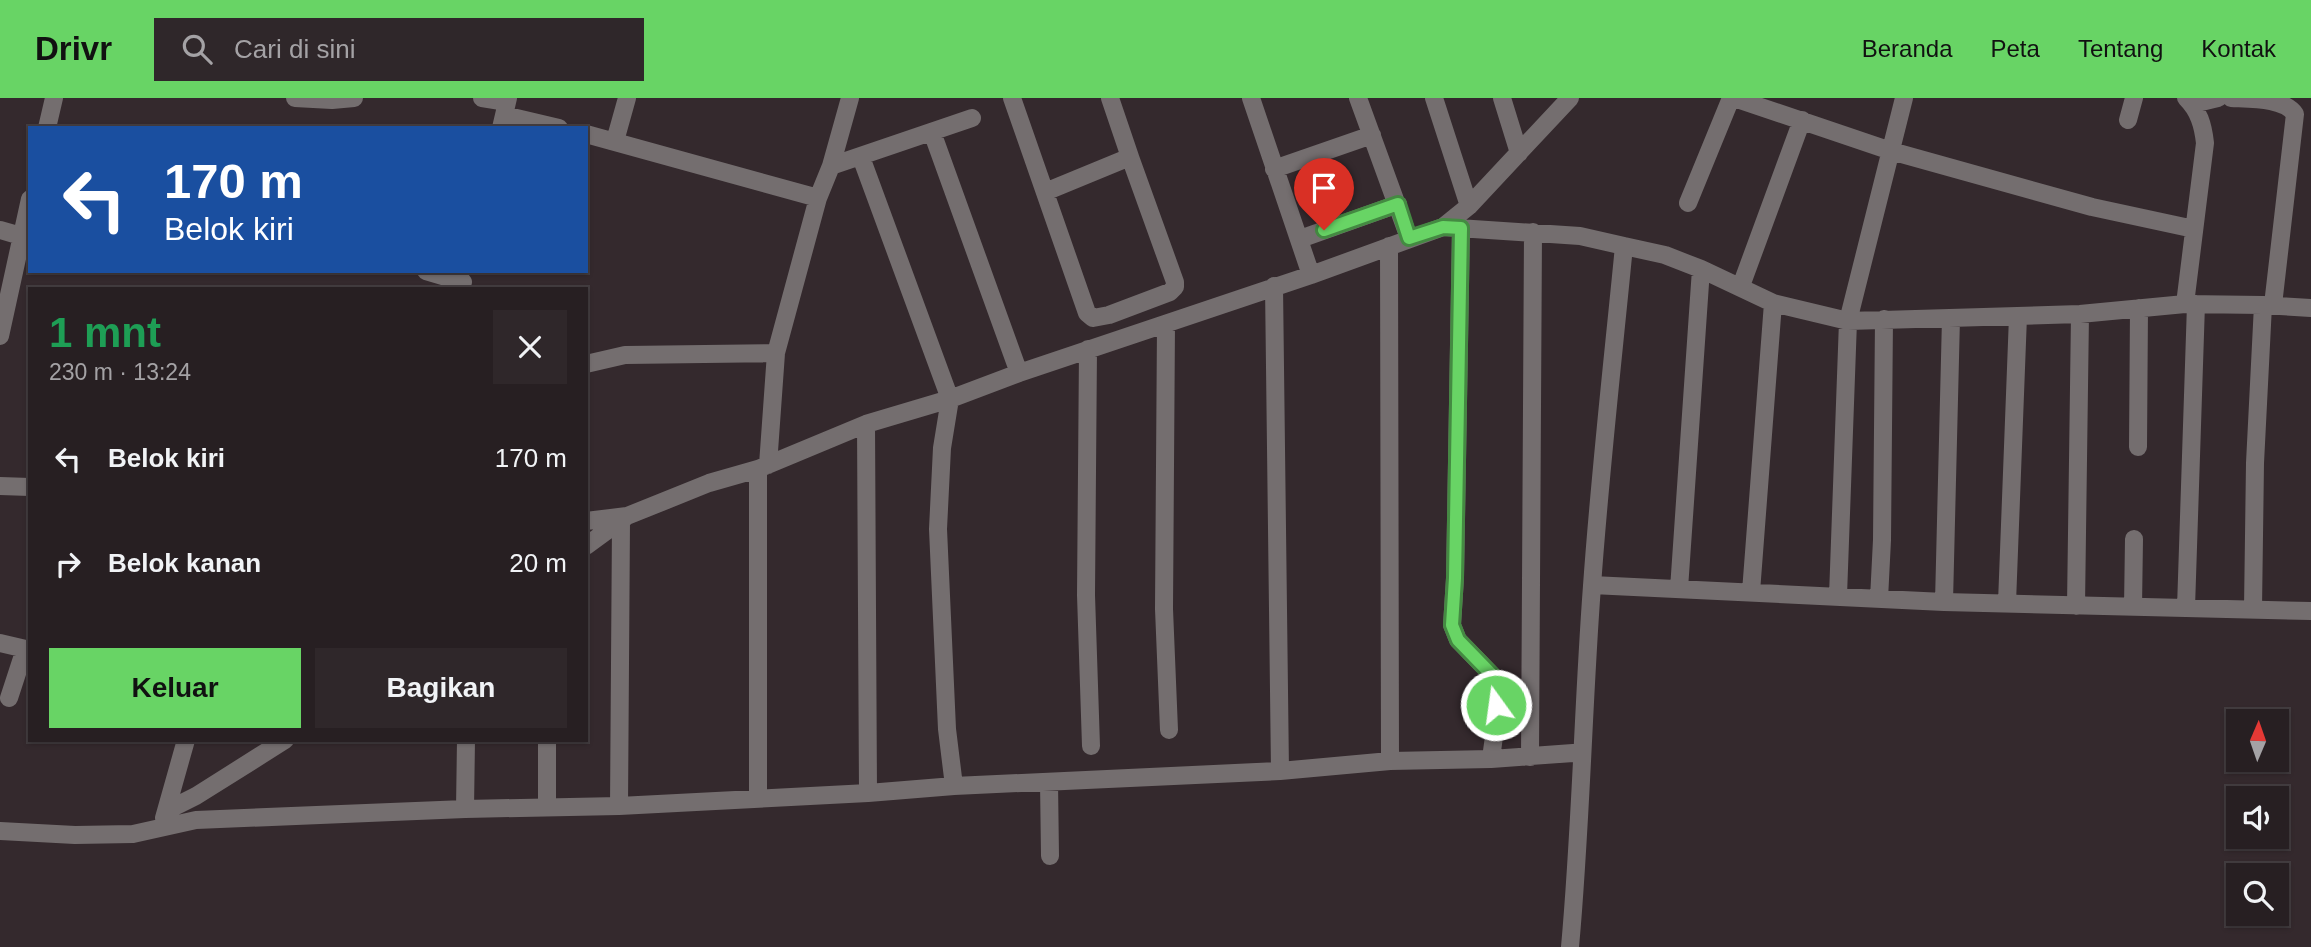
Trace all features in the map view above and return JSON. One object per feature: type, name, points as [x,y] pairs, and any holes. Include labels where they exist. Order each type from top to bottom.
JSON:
[{"type":"street","points":[[47,126],[54,98]]},
{"type":"street","points":[[295,98],[354,98]]},
{"type":"street","points":[[482,98],[505,111],[553,126]]},
{"type":"street","points":[[615,141],[627,98]]},
{"type":"street","points":[[758,798],[763,467],[776,353],[818,198],[831,166],[850,98]]},
{"type":"street","points":[[1012,98],[1087,313],[1093,318],[1109,315],[1170,292],[1175,287],[1110,98]]},
{"type":"street","points":[[1251,98],[1311,275]]},
{"type":"street","points":[[1358,98],[1409,238]]},
{"type":"street","points":[[1434,98],[1469,206]]},
{"type":"street","points":[[1502,98],[1519,153]]},
{"type":"street","points":[[1491,759],[1496,705],[1493,676],[1458,640],[1452,625],[1455,578],[1452,227],[1570,98]]},
{"type":"street","points":[[1688,203],[1733,98],[1891,151],[2092,206],[2194,229]]},
{"type":"street","points":[[1838,596],[1848,321],[1904,98]]},
{"type":"street","points":[[2129,120],[2134,98]]},
{"type":"street","points":[[2186,608],[2194,229],[2205,143],[2200,118],[2189,101],[2218,98]]},
{"type":"street","points":[[2231,98],[2278,100],[2291,107],[2295,114],[2268,305],[2255,463],[2253,609]]},
{"type":"street","points":[[831,166],[972,118]]},
{"type":"street","points":[[1741,286],[1802,120]]},
{"type":"street","points":[[932,132],[1019,373]]},
{"type":"street","points":[[588,134],[818,198]]},
{"type":"street","points":[[1274,169],[1372,135]]},
{"type":"street","points":[[861,157],[950,399],[942,448],[938,529],[947,729],[954,786]]},
{"type":"street","points":[[1045,192],[1130,157]]},
{"type":"street","points":[[1300,239],[1398,204]]},
{"type":"street","points":[[0,336],[28,207]]},
{"type":"street","points":[[588,545],[624,519],[709,483],[763,467],[866,424],[950,399],[1147,328],[1311,275],[1409,238],[1452,227],[1580,236],[1665,255],[1741,286],[1773,303],[1848,321],[2080,314],[2191,304],[2268,305],[2311,309]]},
{"type":"street","points":[[0,230],[21,236]]},
{"type":"street","points":[[1530,757],[1533,232]]},
{"type":"street","points":[[1389,246],[1391,761]]},
{"type":"street","points":[[1570,947],[1579,854],[1592,585],[1624,246]]},
{"type":"street","points":[[1679,589],[1701,269]]},
{"type":"street","points":[[434,273],[464,281]]},
{"type":"street","points":[[1274,286],[1280,771]]},
{"type":"street","points":[[1751,592],[1773,303]]},
{"type":"street","points":[[1138,304],[1147,328]]},
{"type":"street","points":[[2138,308],[2138,447]]},
{"type":"street","points":[[2076,606],[2080,314]]},
{"type":"street","points":[[2007,603],[2018,316]]},
{"type":"street","points":[[1944,602],[1951,318]]},
{"type":"street","points":[[1879,599],[1884,319]]},
{"type":"street","points":[[1166,324],[1164,609],[1169,730]]},
{"type":"street","points":[[1088,349],[1086,595],[1091,746]]},
{"type":"street","points":[[588,364],[625,355],[776,353]]},
{"type":"street","points":[[866,424],[868,793]]},
{"type":"street","points":[[0,486],[28,487]]},
{"type":"street","points":[[588,521],[624,519]]},
{"type":"street","points":[[619,806],[624,519]]},
{"type":"street","points":[[2133,607],[2134,539]]},
{"type":"street","points":[[1592,585],[1944,602],[2311,611]]},
{"type":"street","points":[[0,643],[27,650],[9,698]]},
{"type":"street","points":[[160,829],[185,742]]},
{"type":"street","points":[[166,811],[196,796],[282,742]]},
{"type":"street","points":[[465,809],[466,742]]},
{"type":"street","points":[[547,742],[547,806]]},
{"type":"street","points":[[0,831],[133,834],[196,820],[547,806],[619,806],[954,786],[1280,771],[1391,761],[1491,759],[1573,753],[1582,755]]},
{"type":"street","points":[[1049,782],[1050,856]]},
{"type":"route","points":[[1324,230],[1398,204],[1409,238],[1443,227],[1461,228],[1452,625],[1458,640],[1493,676],[1496,705]]}]
